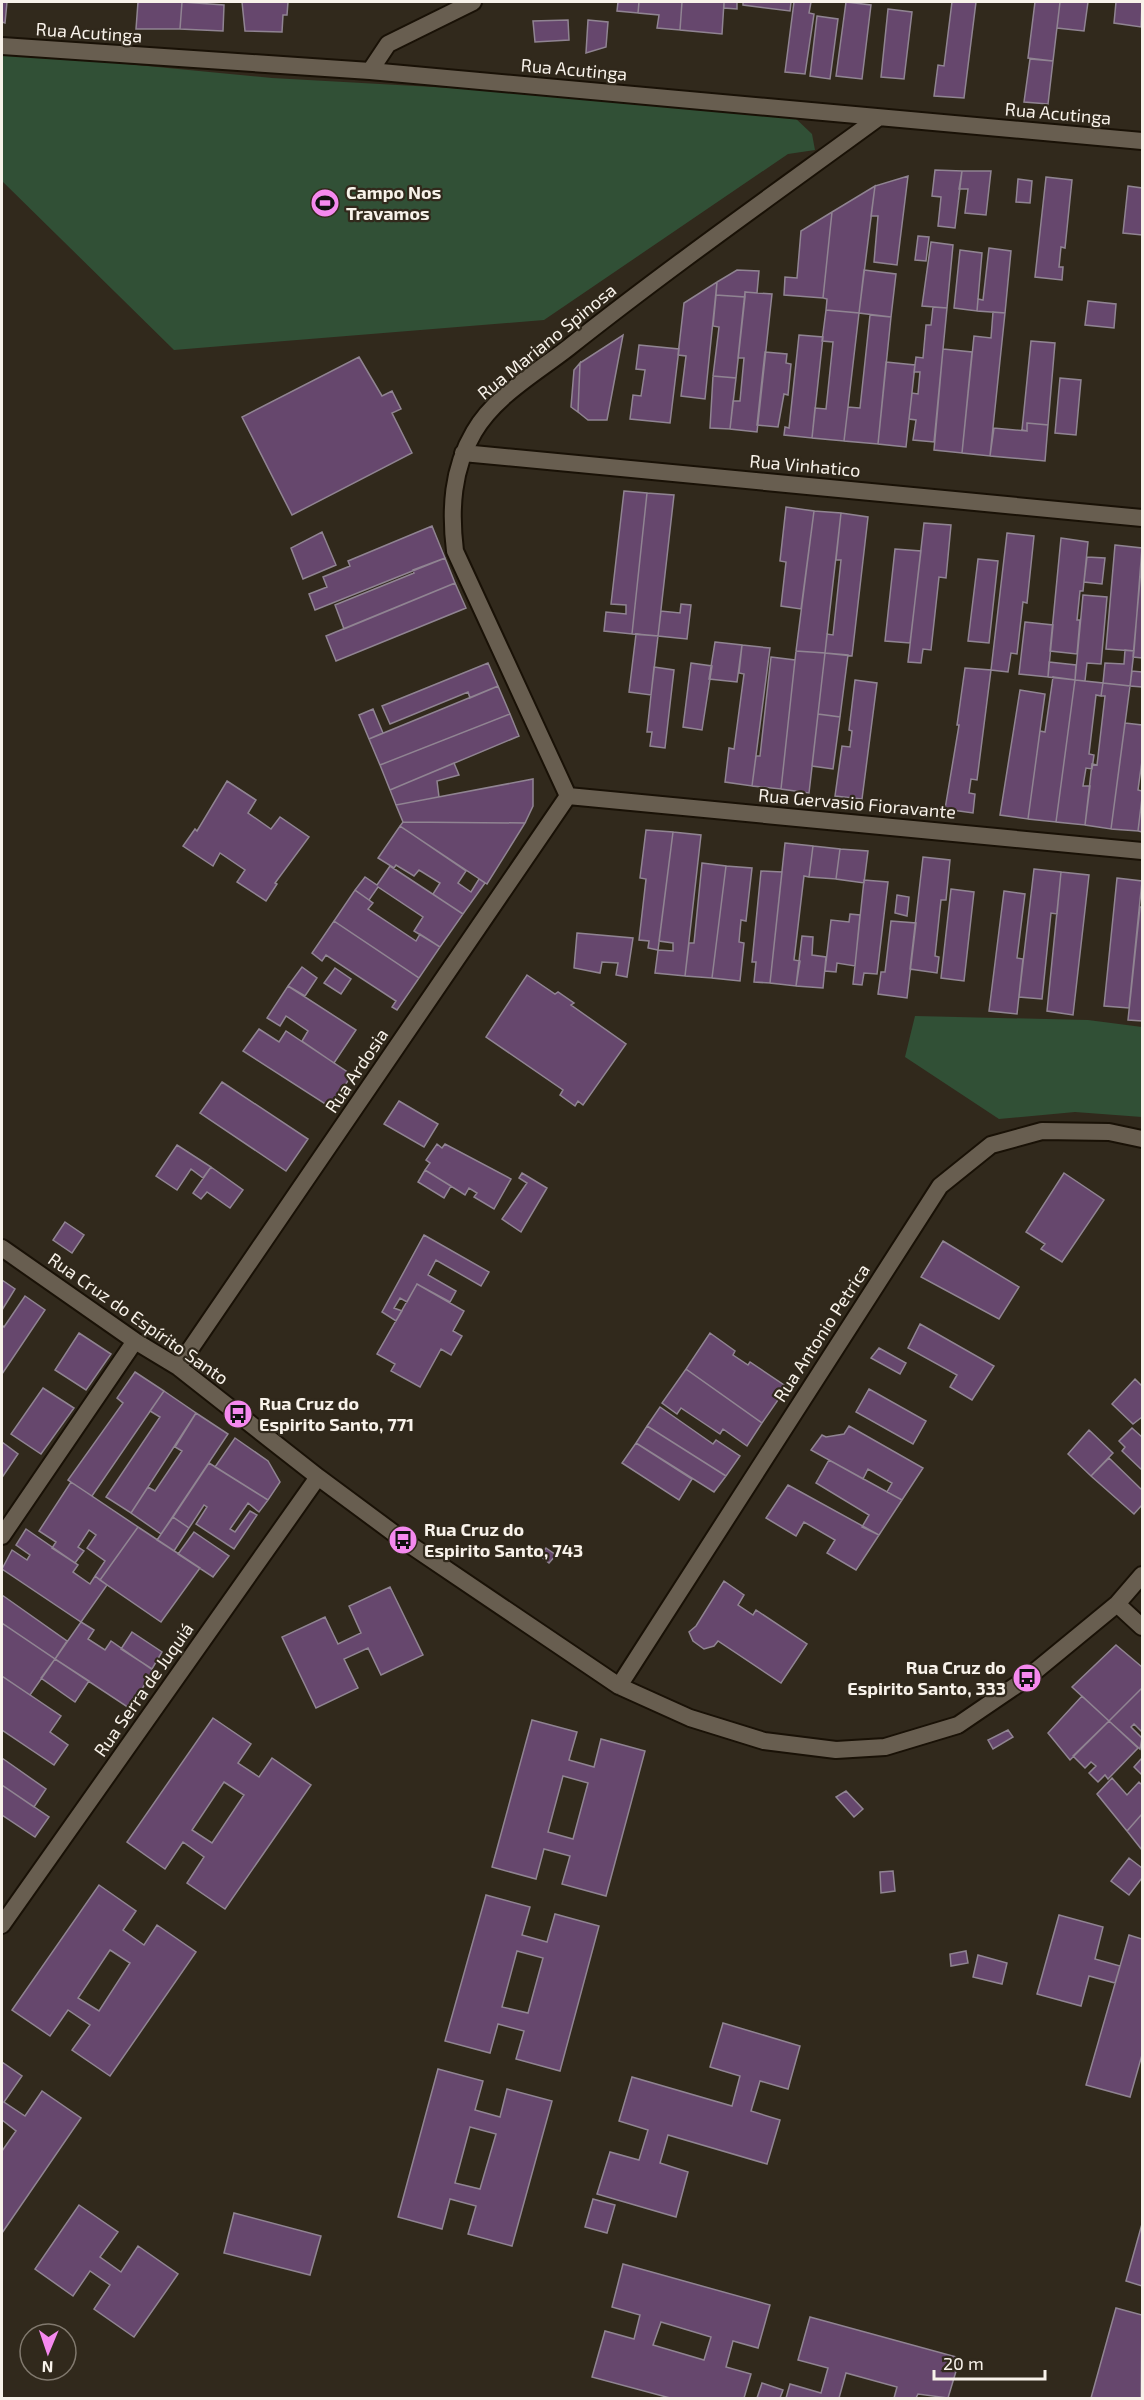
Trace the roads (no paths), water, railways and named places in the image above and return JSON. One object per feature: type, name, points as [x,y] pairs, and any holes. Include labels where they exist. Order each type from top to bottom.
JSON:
[{"type":"street","points":[[370,71],[388,44],[473,2]]},
{"type":"street","name":"Rua Acutinga","points":[[2,46],[370,71],[1143,141]]},
{"type":"street","name":"Rua Mariano Spinosa","points":[[568,796],[455,550],[451,518],[453,490],[463,453],[474,431],[491,408],[619,307],[878,118]]},
{"type":"street","name":"Rua Vinhatico","points":[[463,453],[1143,518]]},
{"type":"street","name":"Rua Gervasio Fioravante","points":[[568,796],[1143,851]]},
{"type":"street","name":"Rua Ardosia","points":[[178,1367],[568,796]]},
{"type":"street","name":"Rua Antonio Petrica","points":[[618,1686],[940,1186],[991,1145],[1042,1131],[1109,1132],[1143,1139]]},
{"type":"street","name":"Rua Cruz do Espírito Santo","points":[[2,1248],[135,1341],[178,1367],[318,1477],[477,1592],[618,1686],[690,1718],[764,1741],[836,1750],[885,1747],[957,1725],[1027,1678],[1117,1604],[1143,1575]]},
{"type":"street","points":[[2,1536],[135,1341]]},
{"type":"street","name":"Rua Serra de Juquiá","points":[[2,1925],[318,1477]]},
{"type":"street","points":[[1117,1604],[1143,1627]]},
{"type":"place","name":"Campo Nos Travamos","points":[[325,203]]},
{"type":"place","name":"Rua Cruz do Espirito Santo, 771","points":[[238,1414]]},
{"type":"place","name":"Rua Cruz do Espirito Santo, 743","points":[[403,1540]]},
{"type":"place","name":"Rua Cruz do Espirito Santo, 333","points":[[1027,1678]]}]
